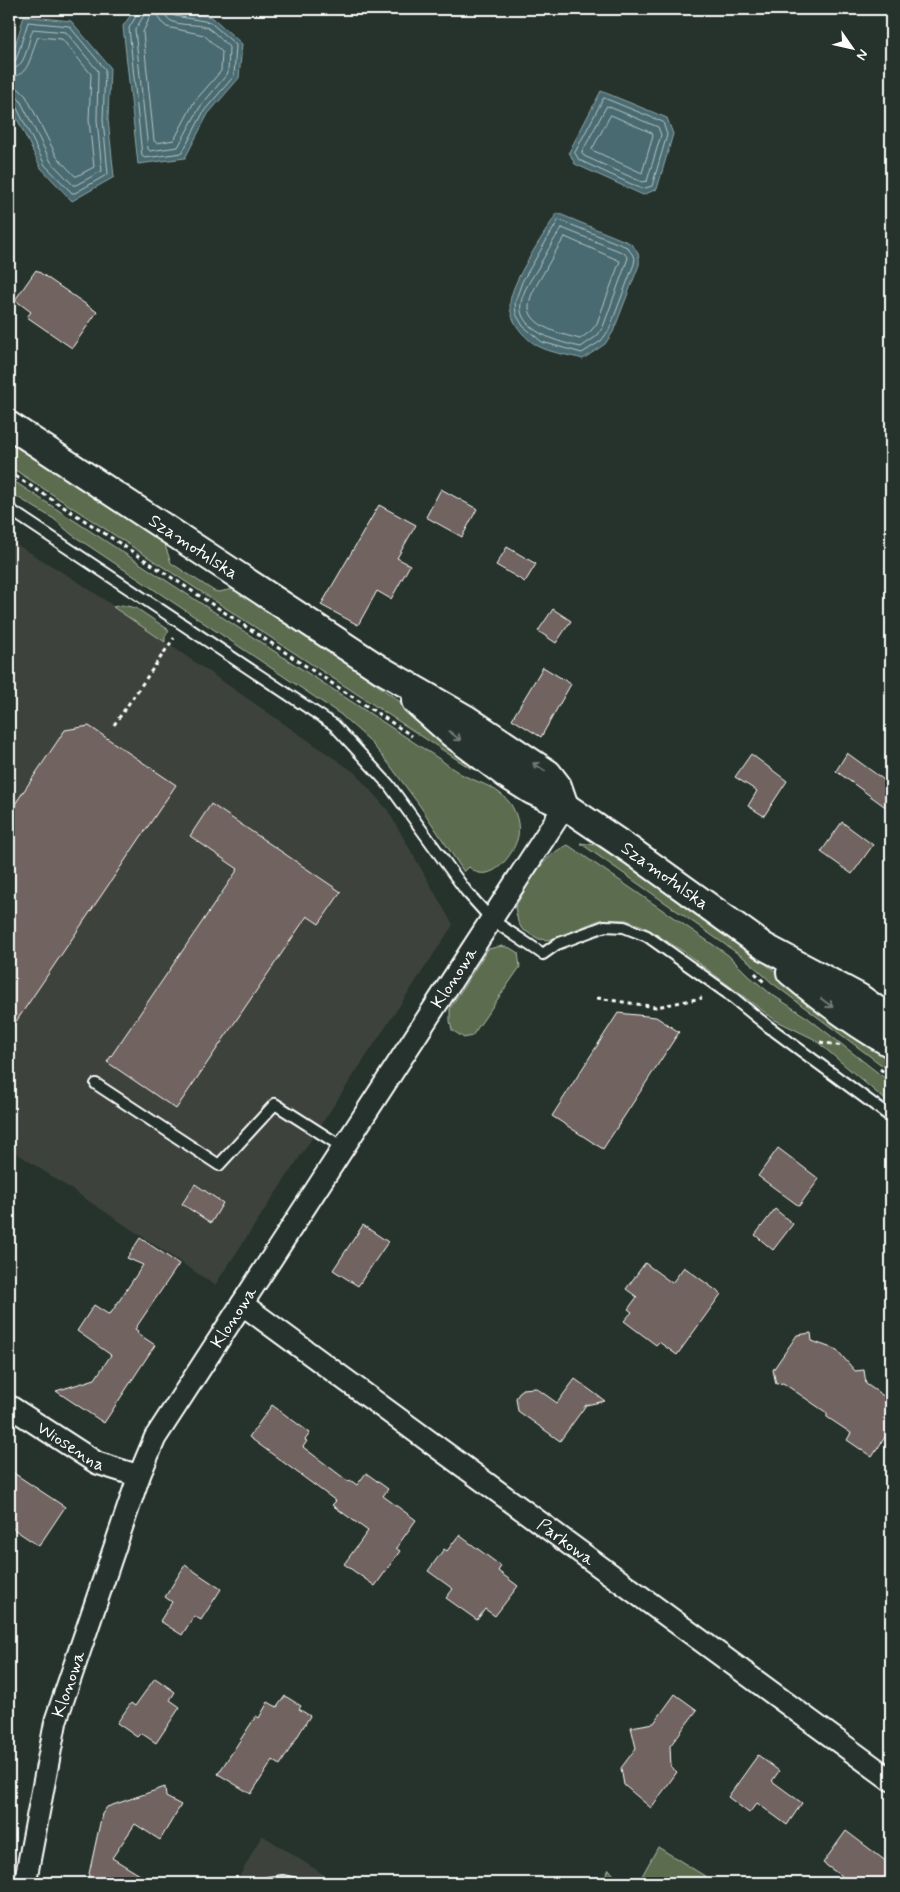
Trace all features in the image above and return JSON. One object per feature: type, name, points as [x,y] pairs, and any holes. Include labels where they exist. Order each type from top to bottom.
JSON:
[{"type":"street","name":"Szamotulska","points":[[9,425],[380,669],[466,719],[548,773],[558,786],[565,806],[633,852],[765,947],[851,992],[889,1028]]},
{"type":"street","name":"Klonowa","points":[[25,1883],[56,1720],[139,1476],[155,1438],[565,806]]},
{"type":"street","name":"Parkowa","points":[[242,1304],[891,1780]]},
{"type":"street","name":"Wiosenna","points":[[9,1406],[97,1463],[139,1476]]},
{"type":"lane","points":[[9,509],[334,725],[388,785],[466,891],[492,920],[544,954],[556,944],[605,926],[624,927],[647,936],[727,993],[769,1027],[891,1117]]},
{"type":"lane","points":[[96,1084],[219,1165],[275,1104],[344,1148]]},
{"type":"lane","points":[[268,1883],[283,1881],[293,1883]]},
{"type":"path","points":[[9,472],[420,741]]},
{"type":"path","points":[[114,725],[183,625]]},
{"type":"path","points":[[597,998],[656,1007],[727,993]]},
{"type":"shaded area","points":[[9,540],[80,583],[354,772],[387,809],[453,925],[215,1285],[9,1148]]},
{"type":"shaded area","points":[[262,1835],[337,1883],[236,1883]]},
{"type":"green space","points":[[9,442],[162,542],[165,545],[171,563],[214,591],[219,592],[233,589],[315,642],[408,708],[497,778],[470,768],[9,466]]},
{"type":"green space","points":[[9,478],[457,771],[500,794],[510,803],[518,823],[516,842],[504,862],[493,871],[486,873],[475,872],[469,867],[464,872],[420,806],[389,764],[368,739],[340,714],[71,534],[54,519],[9,492]]},
{"type":"green space","points":[[122,605],[136,608],[169,630],[165,637],[165,642],[113,607]]},
{"type":"green space","points":[[580,843],[596,845],[625,864],[738,943],[842,1022],[891,1055],[891,1072],[772,983],[747,960]]},
{"type":"green space","points":[[568,845],[728,955],[771,994],[808,1018],[891,1083],[891,1105],[814,1039],[775,1020],[684,952],[643,926],[626,920],[600,920],[549,940],[539,939],[522,929],[518,922],[515,907],[543,863]]},
{"type":"green space","points":[[502,946],[518,953],[520,967],[472,1036],[464,1038],[452,1030],[450,1008],[488,949]]},
{"type":"green space","points":[[658,1847],[716,1883],[638,1883]]},
{"type":"green space","points":[[609,1869],[620,1883],[602,1883]]},
{"type":"water","points":[[135,9],[161,9],[212,17],[242,44],[239,78],[208,114],[185,158],[138,164],[123,26]]},
{"type":"water","points":[[24,16],[71,21],[110,67],[108,119],[114,177],[72,201],[41,168],[9,102],[9,66]]},
{"type":"water","points":[[601,91],[667,118],[673,134],[657,189],[643,195],[575,164],[569,152]]},
{"type":"water","points":[[557,213],[630,243],[639,256],[639,265],[613,332],[605,344],[583,359],[538,346],[523,334],[512,317],[510,304],[516,284],[529,258]]},
{"type":"building","points":[[36,270],[97,312],[72,348],[27,317],[31,312],[15,300]]},
{"type":"building","points":[[441,489],[477,509],[462,537],[426,517]]},
{"type":"building","points":[[379,505],[416,525],[397,558],[410,565],[391,599],[377,591],[358,625],[321,605]]},
{"type":"building","points":[[507,547],[536,564],[525,582],[496,565]]},
{"type":"building","points":[[553,609],[571,621],[556,643],[538,631]]},
{"type":"building","points":[[543,667],[571,684],[541,737],[512,719]]},
{"type":"building","points":[[89,726],[176,785],[9,1032],[9,813],[65,730]]},
{"type":"building","points":[[847,753],[891,785],[891,811],[836,771]]},
{"type":"building","points":[[751,754],[787,781],[764,816],[748,806],[757,791],[735,777]]},
{"type":"building","points":[[211,804],[341,892],[319,924],[307,916],[176,1109],[107,1062],[238,869],[190,836]]},
{"type":"building","points":[[842,822],[873,845],[852,874],[821,852]]},
{"type":"building","points":[[618,1013],[656,1017],[679,1032],[603,1149],[552,1116]]},
{"type":"building","points":[[778,1148],[819,1179],[799,1206],[758,1176]]},
{"type":"building","points":[[195,1184],[223,1203],[211,1223],[182,1204]]},
{"type":"building","points":[[775,1209],[793,1224],[773,1250],[755,1235]]},
{"type":"building","points":[[363,1225],[388,1242],[358,1286],[333,1270]]},
{"type":"building","points":[[140,1238],[179,1264],[135,1329],[138,1331],[137,1333],[155,1345],[104,1423],[56,1391],[95,1379],[111,1355],[77,1331],[94,1305],[108,1314],[111,1313],[143,1265],[127,1258]]},
{"type":"building","points":[[645,1263],[672,1283],[684,1267],[721,1294],[677,1355],[659,1342],[656,1345],[624,1321],[632,1312],[628,1309],[637,1297],[626,1289]]},
{"type":"building","points":[[811,1333],[812,1341],[837,1350],[855,1371],[864,1370],[866,1384],[891,1401],[891,1428],[872,1457],[847,1440],[851,1433],[827,1417],[827,1413],[783,1383],[776,1384],[773,1370],[797,1335]]},
{"type":"building","points":[[575,1379],[605,1401],[586,1405],[560,1441],[518,1411],[516,1398],[522,1389],[536,1388],[557,1403]]},
{"type":"building","points":[[272,1405],[310,1433],[303,1447],[349,1482],[350,1480],[357,1485],[366,1473],[388,1489],[383,1496],[416,1520],[396,1548],[400,1551],[375,1586],[344,1564],[368,1531],[332,1505],[336,1501],[249,1437]]},
{"type":"building","points":[[9,1470],[65,1507],[39,1546],[9,1526]]},
{"type":"building","points":[[459,1535],[501,1566],[498,1571],[518,1586],[495,1616],[485,1609],[477,1620],[446,1598],[453,1589],[428,1571],[444,1549],[447,1551]]},
{"type":"building","points":[[185,1565],[221,1589],[201,1620],[194,1616],[182,1635],[160,1621],[172,1602],[165,1597]]},
{"type":"building","points":[[155,1678],[175,1692],[170,1700],[180,1707],[156,1743],[141,1733],[137,1737],[117,1723],[131,1703],[135,1706]]},
{"type":"building","points":[[675,1694],[697,1710],[670,1746],[671,1767],[677,1772],[651,1808],[624,1785],[621,1768],[636,1748],[631,1727],[654,1723]]},
{"type":"building","points":[[285,1696],[301,1706],[299,1709],[310,1716],[280,1765],[273,1760],[251,1794],[218,1774],[256,1716],[259,1718],[268,1702],[277,1707]]},
{"type":"building","points":[[758,1755],[779,1771],[772,1781],[802,1803],[787,1825],[757,1803],[749,1813],[728,1797]]},
{"type":"building","points":[[165,1787],[166,1797],[181,1805],[160,1840],[135,1824],[112,1858],[153,1883],[87,1883],[102,1814],[107,1807]]},
{"type":"building","points":[[846,1831],[891,1865],[891,1883],[851,1883],[823,1863]]}]
